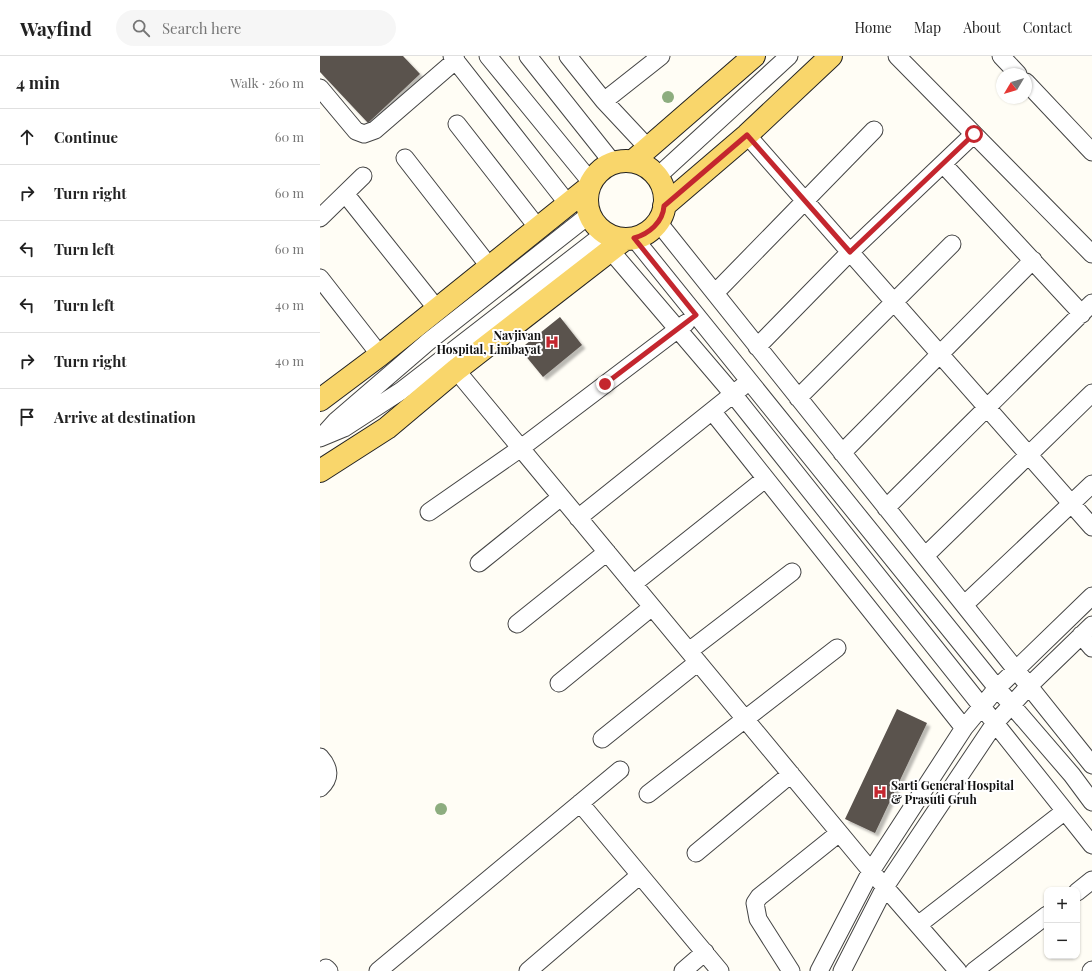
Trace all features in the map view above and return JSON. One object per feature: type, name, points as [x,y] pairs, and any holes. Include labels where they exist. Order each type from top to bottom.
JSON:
[{"type":"main road","points":[[320,400],[380,355],[568,204],[589,185],[601,169],[631,157],[754,56]]},
{"type":"main road","points":[[320,470],[387,428],[456,370],[619,240],[649,232],[661,214],[831,56]]},
{"type":"main road","points":[[631,157],[645,166],[657,177],[662,185],[665,198],[661,214]]},
{"type":"main road","points":[[589,185],[587,205],[589,215],[595,224],[619,240]]},
{"type":"street","points":[[488,56],[589,185]]},
{"type":"street","points":[[528,56],[631,157]]},
{"type":"street","points":[[568,56],[604,101],[631,157]]},
{"type":"street","points":[[604,101],[661,56]]},
{"type":"street","points":[[657,177],[789,56]]},
{"type":"street","points":[[897,56],[1092,254]]},
{"type":"street","points":[[1001,56],[1012,68]]},
{"type":"street","points":[[320,88],[356,131],[364,134],[375,130],[454,58],[568,204]]},
{"type":"street","points":[[1032,88],[1092,152]]},
{"type":"street","points":[[457,124],[538,228]]},
{"type":"street","points":[[715,294],[874,130]]},
{"type":"street","points":[[757,347],[850,252],[974,134]]},
{"type":"street","points":[[747,135],[1092,526]]},
{"type":"street","points":[[405,158],[489,266]]},
{"type":"street","points":[[886,508],[1087,309],[1033,260],[943,164]]},
{"type":"street","points":[[320,218],[363,176]]},
{"type":"street","points":[[351,201],[437,309]]},
{"type":"street","points":[[661,214],[715,294],[1092,765]]},
{"type":"street","points":[[320,438],[336,421],[429,341],[589,215]]},
{"type":"street","points":[[320,438],[344,428],[401,391],[619,240]]},
{"type":"street","points":[[619,240],[696,315],[997,688],[1092,802]]},
{"type":"street","points":[[619,240],[678,329],[733,394],[1092,845]]},
{"type":"street","points":[[798,398],[952,244]]},
{"type":"street","points":[[842,453],[1033,260]]},
{"type":"street","points":[[320,278],[380,355]]},
{"type":"street","points":[[429,512],[521,448],[696,315]]},
{"type":"street","points":[[456,370],[871,871],[958,971]]},
{"type":"street","points":[[578,518],[749,381]]},
{"type":"street","points":[[925,556],[1092,393]]},
{"type":"street","points":[[712,411],[964,728]]},
{"type":"street","points":[[633,584],[765,479]]},
{"type":"street","points":[[964,605],[1092,484]]},
{"type":"street","points":[[479,563],[561,497]]},
{"type":"street","points":[[517,624],[607,552]]},
{"type":"street","points":[[602,739],[792,572]]},
{"type":"street","points":[[819,971],[871,871],[964,728],[997,688],[1092,596]]},
{"type":"street","points":[[559,683],[652,607]]},
{"type":"street","points":[[842,971],[885,887],[995,723],[1028,686],[1088,636]]},
{"type":"street","points":[[648,794],[837,648]]},
{"type":"street","points":[[320,757],[326,763],[329,773],[326,782],[320,788]]},
{"type":"street","points":[[378,971],[620,770]]},
{"type":"street","points":[[696,853],[791,774]]},
{"type":"street","points":[[580,803],[720,971]]},
{"type":"street","points":[[918,925],[1065,811]]},
{"type":"street","points":[[791,971],[758,919],[755,904],[759,897],[840,833]]},
{"type":"street","points":[[528,971],[640,875]]},
{"type":"street","points":[[1080,890],[1092,880]]},
{"type":"street","points":[[974,971],[1044,917]]},
{"type":"street","points":[[683,971],[705,952]]},
{"type":"street","points":[[323,971],[326,968],[329,971]]},
{"type":"building","points":[[320,56],[403,56],[420,74],[368,123],[320,72]]},
{"type":"building","points":[[560,317],[582,345],[543,377],[520,349]]},
{"type":"building","points":[[897,709],[927,723],[875,833],[845,819]]},
{"type":"place","name":"Navjivan Hospital, Limbayat","points":[[552,342]]},
{"type":"place","name":"Sarti General Hospital & Prasuti Gruh","points":[[880,792]]},
{"type":"route","points":[[605,384],[696,315],[634,238],[649,232],[658,222],[664,211],[664,206],[747,135],[850,252],[974,134]]}]
